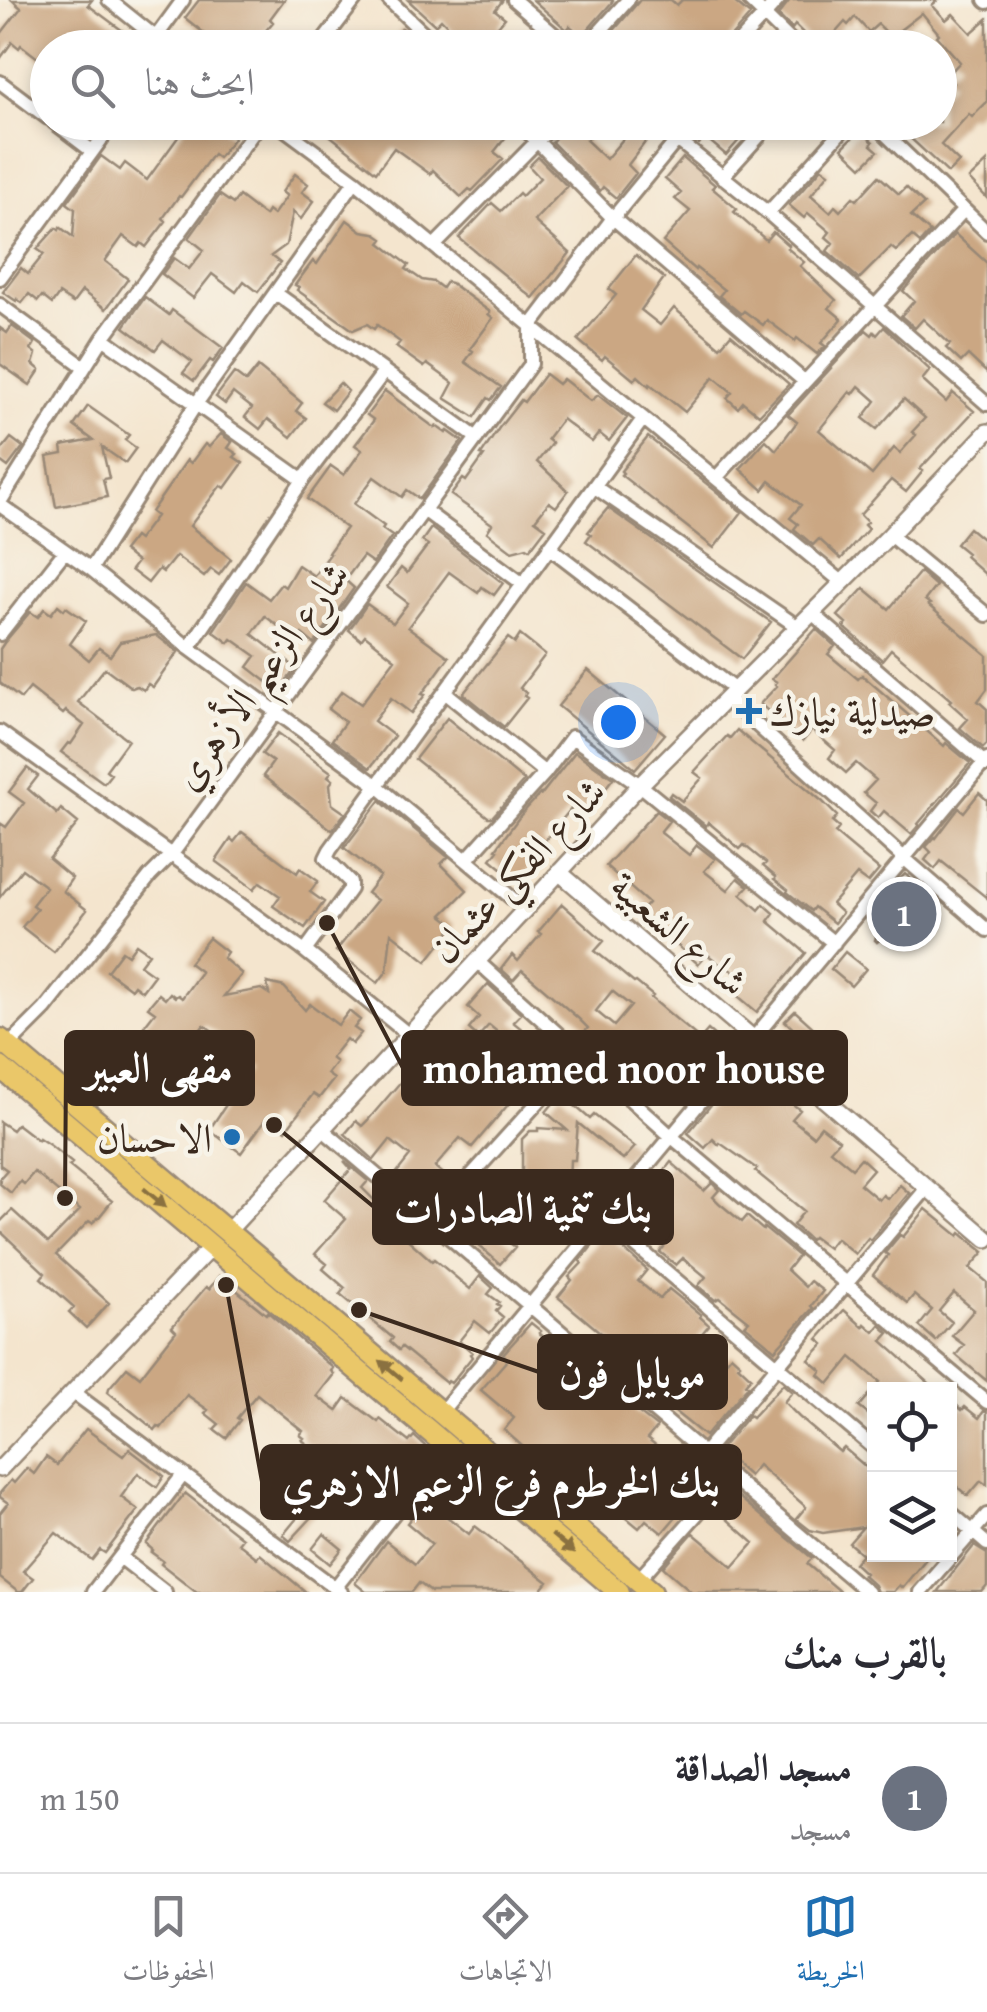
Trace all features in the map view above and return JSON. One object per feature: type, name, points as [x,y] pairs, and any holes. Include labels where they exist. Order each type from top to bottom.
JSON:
[{"type":"main road","name":"شارع الزعيم الأزهري","points":[[3,1044],[645,1586]]},
{"type":"main road","points":[[0,1067],[619,1592]]},
{"type":"street","points":[[109,0],[148,30]]},
{"type":"street","points":[[160,30],[183,0]]},
{"type":"street","points":[[332,30],[355,0]]},
{"type":"street","points":[[389,0],[420,30]]},
{"type":"street","points":[[514,0],[549,30]]},
{"type":"street","points":[[601,30],[628,0]]},
{"type":"street","points":[[749,0],[780,30]]},
{"type":"street","points":[[751,30],[778,0]]},
{"type":"street","points":[[0,82],[30,104]]},
{"type":"street","points":[[78,140],[92,151]]},
{"type":"street","points":[[0,278],[100,140]]},
{"type":"street","points":[[248,140],[103,338],[0,504],[91,568],[277,714],[376,784],[526,909]]},
{"type":"street","points":[[299,140],[434,246],[842,582]]},
{"type":"street","points":[[531,326],[677,140],[768,213],[987,404]]},
{"type":"street","points":[[722,177],[756,140]]},
{"type":"street","points":[[768,213],[834,140]]},
{"type":"street","points":[[891,140],[987,232]]},
{"type":"street","points":[[434,246],[538,142],[614,218],[804,381]]},
{"type":"street","points":[[91,568],[196,404],[355,182]]},
{"type":"street","points":[[716,478],[963,211]]},
{"type":"street","points":[[277,294],[477,438]]},
{"type":"street","points":[[0,305],[84,366]]},
{"type":"street","name":"شارع الزعيم الأزهري","points":[[3,1044],[45,1009],[150,876],[172,854],[277,714],[531,364],[531,326]]},
{"type":"street","points":[[103,338],[302,480]]},
{"type":"street","points":[[190,648],[302,480],[384,372]]},
{"type":"street","points":[[305,951],[350,889],[350,882],[326,858],[643,418]]},
{"type":"street","name":"شارع الفكي عثمان","points":[[228,1231],[640,785],[890,535],[987,432]]},
{"type":"street","points":[[595,488],[798,627]]},
{"type":"street","points":[[426,511],[523,584]]},
{"type":"street","points":[[890,535],[987,615]]},
{"type":"street","points":[[549,547],[731,694],[905,859],[987,930]]},
{"type":"street","points":[[0,634],[66,551]]},
{"type":"street","points":[[441,1412],[986,762],[812,613]]},
{"type":"street","points":[[446,693],[545,773]]},
{"type":"street","points":[[0,732],[305,951],[409,1035]]},
{"type":"street","points":[[467,859],[545,773],[572,737],[640,785],[834,943]]},
{"type":"street","name":"شارع الشعبية","points":[[559,872],[987,1239]]},
{"type":"street","points":[[477,961],[672,1136],[987,1402]]},
{"type":"street","points":[[430,1221],[581,1054]]},
{"type":"street","points":[[322,1130],[867,1592]]},
{"type":"street","points":[[704,1453],[927,1188]]},
{"type":"street","points":[[603,1218],[867,1442]]},
{"type":"street","points":[[0,1469],[212,1246]]},
{"type":"street","points":[[74,1393],[338,1590],[447,1446]]},
{"type":"street","points":[[94,1592],[183,1476]]},
{"type":"street","points":[[645,1586],[731,1476]]},
{"type":"street","points":[[920,1592],[987,1515]]},
{"type":"street","points":[[957,1518],[987,1544]]},
{"type":"street","points":[[120,1557],[164,1592]]},
{"type":"building","points":[[12,0],[92,0],[88,5],[122,30],[30,30],[30,52],[12,42],[0,59],[0,35],[21,8]]},
{"type":"building","points":[[199,0],[284,0],[266,30],[200,30],[185,18]]},
{"type":"building","points":[[408,0],[503,0],[495,10],[505,18],[498,26],[503,30],[452,30],[441,19],[435,25]]},
{"type":"building","points":[[533,0],[613,1],[587,30],[570,26],[567,30]]},
{"type":"building","points":[[640,0],[671,0],[677,5],[682,0],[732,0],[750,15],[737,30],[614,30]]},
{"type":"building","points":[[790,0],[938,0],[932,5],[946,20],[953,14],[971,33],[987,19],[987,102],[957,127],[957,30],[936,30],[922,13],[900,30],[884,30],[878,24],[867,30],[855,17],[838,30],[800,30],[795,25],[792,29],[778,15]]},
{"type":"building","points":[[176,140],[232,140],[218,158],[213,154],[179,196],[146,247],[141,243],[138,247],[123,236],[105,261],[128,279],[106,309],[82,291],[73,303],[59,294],[52,304],[42,296],[38,301],[29,294],[22,303],[3,292],[21,268],[28,274],[44,254],[37,249],[56,228],[73,237],[75,209],[67,203],[101,156],[120,170],[125,163],[147,180]]},
{"type":"building","points":[[336,140],[503,140],[494,152],[503,159],[461,197],[433,170],[430,174],[394,148],[376,172]]},
{"type":"building","points":[[586,140],[606,159],[622,140],[646,141],[628,165],[636,173],[616,198],[603,187],[600,191],[552,142]]},
{"type":"building","points":[[708,140],[739,140],[726,155]]},
{"type":"building","points":[[850,140],[871,140],[878,151],[862,167],[842,148]]},
{"type":"building","points":[[912,140],[946,140],[941,145],[959,162],[948,173]]},
{"type":"building","points":[[538,157],[567,186],[534,221],[570,253],[533,298],[459,238],[492,203],[501,211],[540,178],[529,166]]},
{"type":"building","points":[[683,158],[715,185],[712,188],[737,209],[734,212],[766,240],[773,232],[789,246],[804,262],[800,266],[836,300],[829,308],[842,319],[821,343],[825,346],[817,354],[767,320],[763,325],[744,311],[741,314],[719,296],[724,290],[663,242],[690,211],[675,199],[681,193],[665,179]]},
{"type":"building","points":[[987,162],[987,198],[969,179]]},
{"type":"building","points":[[822,168],[829,173],[811,195],[830,212],[835,206],[840,211],[853,197],[857,200],[879,176],[899,194],[906,187],[924,204],[911,216],[930,232],[920,243],[912,236],[896,251],[891,247],[859,279],[827,251],[833,243],[826,237],[830,232],[808,213],[804,218],[789,205]]},
{"type":"building","points":[[295,174],[308,184],[302,192],[314,201],[301,219],[293,212],[286,245],[271,256],[280,263],[258,292],[244,281],[236,292],[212,274],[193,298],[162,274],[174,258],[189,269],[204,250],[189,238],[220,195],[233,204],[239,196],[265,216],[268,211],[273,215],[287,196],[282,192]]},
{"type":"building","points":[[347,220],[383,239],[380,243],[422,280],[442,288],[446,282],[451,283],[490,312],[493,318],[465,362],[501,387],[475,417],[445,398],[452,382],[396,347],[400,342],[377,325],[374,329],[367,324],[353,330],[297,290],[295,285],[313,261],[317,264]]},
{"type":"building","points":[[955,234],[987,263],[987,373],[968,355],[961,362],[946,348],[950,344],[923,319],[915,328],[901,316],[914,301],[903,291]]},
{"type":"building","points":[[636,255],[664,278],[641,310],[660,325],[674,308],[720,347],[731,334],[789,384],[759,415],[743,402],[738,408],[727,398],[732,392],[714,377],[685,412],[650,384],[638,376],[634,380],[578,340],[616,295],[609,289]]},
{"type":"building","points":[[145,297],[169,315],[172,310],[223,348],[194,381],[183,373],[192,362],[163,340],[155,350],[124,327]]},
{"type":"building","points":[[12,326],[35,343],[31,350],[36,354],[33,364],[40,370],[30,385],[0,364],[0,328],[7,333]]},
{"type":"building","points":[[884,327],[930,370],[922,380],[946,402],[953,393],[974,411],[920,469],[923,471],[906,492],[891,480],[860,515],[868,529],[841,559],[819,539],[813,545],[794,529],[798,524],[790,518],[801,505],[770,481],[763,490],[740,469],[766,440],[776,450],[797,422],[788,415],[866,330],[877,335]],"holes":[[[859,386],[876,401],[863,418],[877,429],[904,399],[925,418],[900,453],[894,448],[872,475],[819,430]]]},
{"type":"building","points":[[258,367],[302,403],[296,411],[306,418],[291,437],[268,419],[260,429],[245,417],[252,408],[233,393],[225,404],[216,397],[234,373],[246,382]]},
{"type":"building","points":[[545,374],[558,384],[563,379],[591,401],[598,395],[627,418],[609,441],[599,433],[592,442],[562,419],[547,439],[552,443],[537,462],[568,491],[556,507],[549,502],[535,520],[546,528],[530,549],[512,551],[487,532],[492,524],[451,495],[463,479],[466,481],[499,428]]},
{"type":"building","points":[[340,383],[348,391],[333,410],[322,402]]},
{"type":"building","points":[[385,391],[435,428],[462,441],[420,499],[407,490],[402,497],[374,477],[354,504],[392,536],[373,563],[363,556],[345,580],[354,588],[314,644],[302,634],[297,640],[265,616],[252,634],[296,668],[279,691],[248,667],[256,656],[213,631],[246,582],[269,599],[281,584],[285,587],[298,565],[314,576],[330,554],[346,528],[307,499],[331,466],[344,475],[362,450],[355,445],[374,420],[367,415]]},
{"type":"building","points":[[88,406],[129,435],[125,440],[136,448],[125,463],[102,447],[109,478],[103,479],[107,497],[56,507],[47,457],[63,454],[62,446],[93,440],[74,426]]},
{"type":"building","points":[[221,434],[232,442],[228,448],[243,463],[190,526],[231,559],[219,575],[211,569],[204,577],[176,556],[148,583],[131,570],[137,562],[123,551],[134,537],[138,540],[156,516],[151,512],[187,460],[191,463],[205,444],[209,447]]},
{"type":"building","points":[[648,437],[742,512],[714,548],[621,475]]},
{"type":"building","points":[[11,438],[23,447],[8,467],[0,461],[0,452]]},
{"type":"building","points":[[608,508],[771,622],[742,659],[586,541],[591,534],[588,532]]},
{"type":"building","points":[[431,528],[503,583],[494,595],[482,587],[478,593],[449,572],[408,627],[449,657],[411,713],[391,698],[374,721],[394,736],[370,768],[332,740],[345,722],[328,709],[342,691],[361,704],[395,659],[365,635],[361,640],[349,630],[367,604],[393,623],[408,603],[387,587],[401,568],[407,573],[428,545],[422,541]]},
{"type":"building","points":[[969,528],[987,543],[987,576],[956,544]]},
{"type":"building","points":[[920,572],[936,586],[925,600],[928,605],[987,655],[987,689],[978,701],[987,709],[987,744],[983,748],[960,728],[968,719],[951,700],[891,649],[882,660],[844,627],[847,624],[838,616],[864,588],[889,609]]},
{"type":"building","points":[[58,605],[86,621],[70,644],[89,660],[99,648],[110,656],[120,642],[156,635],[178,652],[153,687],[148,684],[144,690],[132,688],[105,668],[78,702],[128,740],[106,770],[111,774],[104,783],[61,752],[84,725],[30,688],[21,699],[0,683],[0,649],[4,643],[30,612],[38,617],[44,609],[51,614]]},
{"type":"building","points":[[816,629],[835,646],[828,654],[858,679],[862,675],[944,746],[946,743],[970,763],[911,834],[884,811],[878,818],[870,811],[876,803],[864,793],[876,780],[856,763],[846,773],[829,758],[835,750],[812,730],[803,741],[760,704],[777,686],[772,679]]},
{"type":"building","points":[[520,635],[545,655],[520,688],[527,698],[504,727],[463,694],[508,638],[515,643]]},
{"type":"building","points":[[588,670],[665,734],[635,769],[558,706]]},
{"type":"building","points":[[447,718],[524,781],[492,817],[415,759]]},
{"type":"building","points":[[737,730],[823,802],[837,816],[832,822],[839,828],[835,833],[879,870],[868,883],[857,875],[832,904],[842,913],[834,923],[787,892],[763,866],[766,863],[744,845],[740,849],[669,796],[671,793],[682,801],[702,778],[694,772]]},
{"type":"building","points":[[278,733],[331,772],[328,776],[333,780],[332,804],[345,813],[332,830],[263,776],[273,762],[262,754]]},
{"type":"building","points":[[575,752],[613,778],[591,807],[588,805],[584,811],[575,804],[542,844],[547,848],[538,861],[520,878],[509,874],[491,859],[496,849]]},
{"type":"building","points":[[27,768],[38,776],[28,789],[57,814],[61,809],[78,823],[49,859],[72,878],[63,891],[87,910],[54,952],[22,927],[37,909],[32,905],[46,887],[22,869],[0,897],[0,823],[6,827],[24,803],[9,792]]},
{"type":"building","points":[[979,793],[987,800],[987,898],[941,861],[935,869],[925,860],[931,852],[926,847],[959,808],[964,812]]},
{"type":"building","points":[[380,801],[448,857],[441,864],[467,890],[442,915],[455,925],[427,961],[391,933],[387,971],[378,983],[336,951],[377,900],[367,893],[380,876],[344,848]]},
{"type":"building","points":[[656,811],[669,821],[660,832],[689,855],[697,845],[715,859],[704,871],[728,890],[738,878],[748,886],[741,894],[759,910],[764,904],[774,913],[768,921],[806,953],[757,1012],[732,991],[742,978],[707,954],[698,964],[640,912],[648,903],[606,866]]},
{"type":"building","points":[[242,832],[297,873],[300,868],[318,881],[310,892],[324,902],[305,928],[273,906],[280,896],[260,882],[254,889],[216,861],[231,839],[234,842]]},
{"type":"building","points":[[905,874],[924,890],[900,916],[903,918],[891,942],[882,938],[877,942],[899,889],[895,885]]},
{"type":"building","points":[[562,904],[604,941],[595,951],[700,1039],[708,1030],[731,1050],[708,1078],[682,1056],[668,1072],[660,1065],[644,1083],[630,1071],[625,1078],[580,1037],[588,1028],[579,1019],[522,970],[513,980],[501,969],[512,955],[518,961],[541,934],[538,932]],"holes":[[[612,991],[631,1006],[614,1026],[596,1011]]]},
{"type":"building","points":[[209,938],[227,952],[223,958],[242,974],[224,996],[261,989],[269,994],[267,983],[284,987],[305,1010],[310,1004],[338,1025],[349,1011],[360,1020],[354,1028],[361,1033],[352,1044],[346,1039],[331,1058],[336,1062],[327,1074],[334,1079],[319,1098],[313,1094],[286,1130],[268,1116],[241,1153],[209,1130],[249,1071],[220,1048],[226,1040],[204,1025],[191,1042],[183,1035],[175,1045],[167,1039],[161,1046],[141,1030],[155,1012],[148,1007],[159,994],[165,999],[170,993],[182,998],[201,972],[189,963]]},
{"type":"building","points":[[136,944],[149,953],[140,965],[154,975],[142,991],[134,985],[131,989],[107,971],[122,951],[128,955]]},
{"type":"building","points":[[845,952],[866,969],[851,986],[831,969]]},
{"type":"building","points":[[488,984],[521,1014],[513,1022],[540,1044],[518,1070],[529,1079],[472,1147],[460,1138],[435,1167],[446,1176],[426,1200],[395,1175],[410,1156],[390,1140],[374,1160],[345,1134],[356,1121],[362,1126],[368,1120],[440,1036],[456,1048],[467,1036],[491,1057],[506,1039],[489,1025],[478,1037],[469,1029],[479,1017],[468,1007]]},
{"type":"building","points":[[795,1011],[815,1029],[805,1040],[785,1021]]},
{"type":"building","points":[[755,1067],[772,1081],[769,1085],[800,1110],[792,1119],[813,1136],[821,1126],[839,1140],[830,1150],[852,1168],[861,1158],[873,1169],[860,1184],[879,1200],[883,1195],[888,1199],[900,1185],[909,1193],[855,1254],[836,1238],[828,1248],[813,1237],[810,1240],[793,1225],[804,1211],[757,1169],[713,1139],[705,1148],[688,1133],[737,1073],[744,1079]]},
{"type":"building","points":[[561,1094],[590,1119],[594,1115],[635,1147],[623,1160],[578,1123],[575,1160],[570,1160],[568,1203],[578,1213],[567,1225],[531,1223],[533,1190],[522,1189],[522,1139],[538,1128],[567,1130],[546,1112]]},
{"type":"building","points":[[0,1122],[12,1130],[17,1124],[51,1146],[112,1201],[56,1255],[109,1303],[86,1328],[69,1312],[74,1307],[41,1278],[45,1273],[0,1231],[0,1222],[12,1210],[48,1243],[80,1210],[34,1172],[11,1193],[0,1184],[7,1170],[0,1165]]},
{"type":"building","points":[[344,1161],[368,1181],[362,1188],[384,1214],[432,1261],[470,1289],[480,1276],[493,1288],[488,1294],[499,1302],[496,1311],[503,1317],[490,1333],[475,1321],[459,1341],[472,1352],[472,1357],[451,1383],[390,1342],[393,1338],[340,1294],[345,1288],[323,1269],[327,1264],[315,1254],[346,1219],[324,1200],[351,1169]]},
{"type":"building","points":[[671,1162],[704,1191],[712,1183],[719,1190],[713,1197],[719,1203],[742,1222],[747,1216],[798,1256],[787,1270],[805,1287],[810,1281],[823,1291],[775,1350],[745,1325],[749,1321],[698,1286],[706,1277],[683,1258],[676,1265],[660,1252],[664,1247],[635,1223],[648,1208],[635,1197],[648,1183],[652,1186]]},
{"type":"building","points":[[926,1209],[984,1252],[970,1268],[987,1282],[987,1381],[956,1355],[964,1345],[952,1336],[974,1310],[954,1293],[939,1311],[952,1322],[936,1341],[919,1326],[932,1310],[914,1295],[907,1303],[873,1275],[888,1255],[885,1253]]},
{"type":"building","points":[[480,1221],[515,1247],[500,1264],[468,1236]]},
{"type":"building","points":[[604,1232],[647,1270],[638,1281],[660,1299],[669,1289],[709,1325],[682,1357],[710,1380],[731,1355],[751,1377],[745,1384],[748,1386],[705,1436],[669,1407],[680,1395],[558,1297]]},
{"type":"building","points":[[219,1276],[333,1368],[334,1374],[317,1396],[337,1411],[346,1398],[409,1442],[414,1436],[425,1446],[386,1492],[376,1484],[371,1491],[365,1486],[356,1498],[342,1485],[290,1541],[283,1535],[334,1477],[320,1466],[326,1458],[302,1440],[303,1431],[257,1394],[226,1438],[214,1429],[219,1424],[205,1413],[208,1410],[187,1395],[161,1428],[155,1430],[108,1392],[127,1367],[140,1377],[176,1331],[172,1327]]},
{"type":"building","points":[[844,1310],[874,1332],[880,1325],[889,1333],[882,1341],[928,1382],[880,1382],[851,1357],[829,1384],[809,1360],[824,1344],[818,1339]]},
{"type":"building","points":[[531,1323],[568,1357],[574,1356],[605,1389],[657,1427],[647,1439],[669,1457],[676,1453],[692,1467],[697,1461],[713,1475],[702,1494],[685,1506],[662,1533],[646,1520],[639,1528],[599,1495],[602,1490],[584,1475],[572,1490],[504,1430],[514,1418],[481,1390],[508,1359],[503,1354]]},
{"type":"building","points":[[783,1384],[792,1392],[784,1402],[799,1417],[840,1452],[844,1448],[867,1468],[867,1549],[863,1554],[867,1554],[867,1562],[923,1562],[902,1588],[899,1585],[893,1592],[877,1592],[854,1563],[862,1554],[849,1543],[863,1527],[823,1533],[810,1530],[796,1519],[806,1507],[758,1465],[749,1476],[718,1452],[749,1415],[752,1417]]},
{"type":"building","points":[[867,1397],[867,1413],[859,1407]]},
{"type":"building","points":[[957,1406],[979,1418],[987,1412],[987,1485],[981,1481],[968,1496],[957,1487]]},
{"type":"building","points":[[86,1429],[123,1456],[129,1449],[164,1476],[157,1487],[138,1473],[121,1497],[138,1510],[105,1553],[100,1550],[92,1560],[56,1533],[23,1571],[33,1578],[18,1592],[0,1578],[0,1513],[8,1503],[0,1493],[27,1468],[34,1474],[46,1457],[57,1465]]},
{"type":"building","points":[[449,1466],[467,1481],[441,1512],[469,1534],[475,1526],[548,1582],[540,1592],[431,1592],[419,1583],[412,1592],[366,1592],[355,1583],[386,1541],[415,1564],[432,1544],[407,1523]]},
{"type":"building","points":[[185,1493],[242,1538],[238,1543],[257,1558],[260,1554],[306,1592],[197,1592],[161,1564],[163,1561],[146,1544]]},
{"type":"building","points":[[734,1493],[812,1558],[807,1564],[840,1592],[692,1592],[663,1567],[693,1533],[733,1567],[754,1543],[718,1511]]},
{"type":"building","points":[[324,1534],[342,1549],[330,1564],[312,1549]]},
{"type":"building","points":[[974,1546],[987,1554],[987,1586],[982,1592],[937,1592]]},
{"type":"place","name":"صيدلية نيازك","points":[[749,711]]},
{"type":"place","name":"مسجد الصداقة","points":[[904,914]]},
{"type":"place","name":"mohamed noor house","points":[[327,923]]},
{"type":"place","name":"بنك تنمية الصادرات","points":[[274,1125]]},
{"type":"place","name":"الاحسان","points":[[232,1137]]},
{"type":"place","name":"مقهى العبير","points":[[65,1198]]},
{"type":"place","name":"بنك الخرطوم فرع الزعيم الازهري","points":[[226,1285]]},
{"type":"place","name":"موبايل فون","points":[[359,1310]]}]
